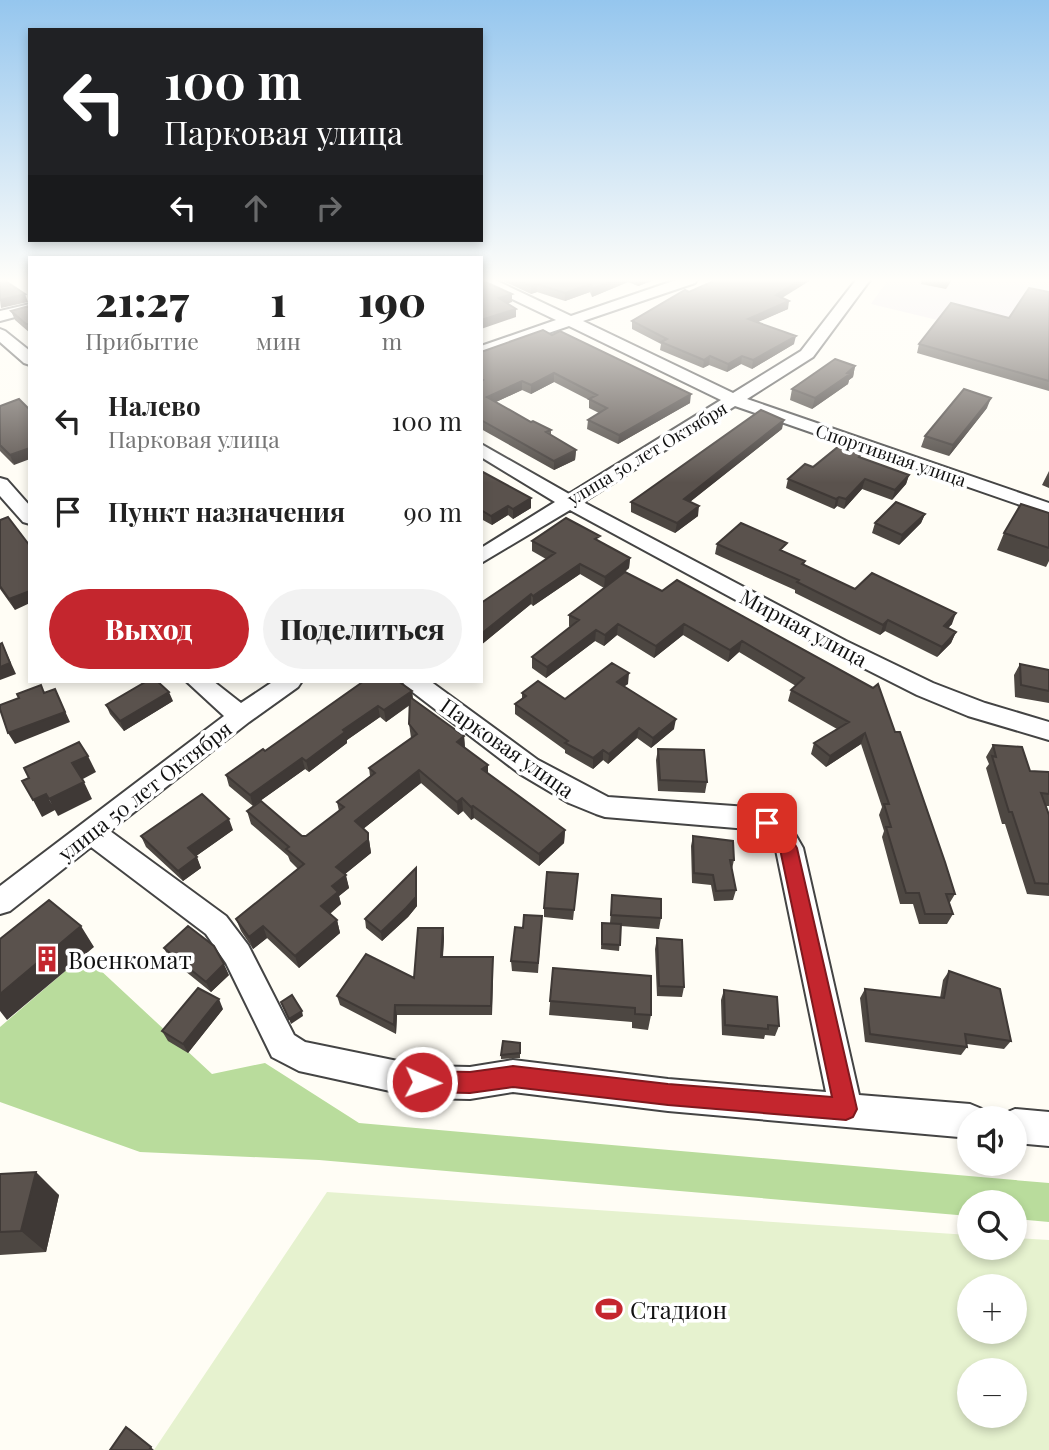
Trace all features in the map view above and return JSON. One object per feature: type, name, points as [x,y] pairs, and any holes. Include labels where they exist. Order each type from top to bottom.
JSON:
[{"type":"street","name":"Спортивная улица","points":[[623,348],[734,400],[1049,509]]},
{"type":"street","name":"улица 50 лет Октября","points":[[483,556],[807,354],[812,348]]},
{"type":"street","name":"Мирная улица","points":[[483,450],[567,501],[925,689],[1007,720],[1049,731]]},
{"type":"street","points":[[0,484],[19,509]]},
{"type":"street","points":[[200,683],[240,716]]},
{"type":"street","name":"улица 50 лет Октября","points":[[2,894],[91,832],[240,716],[287,683]]},
{"type":"street","name":"Парковая улица","points":[[417,683],[542,776],[585,800],[605,807],[748,818],[767,823],[781,835],[789,848],[846,1109]]},
{"type":"street","points":[[91,832],[216,925],[237,954],[283,1046],[299,1056],[422,1082],[470,1083],[513,1076],[668,1095],[957,1120]]},
{"type":"street","points":[[1027,1127],[1049,1129]]},
{"type":"green space","points":[[84,955],[212,1074],[265,1063],[359,1123],[1049,1183],[1049,1222],[1027,1220],[1027,1190],[957,1190],[957,1215],[319,1160],[140,1152],[0,1102],[0,1027]]},
{"type":"green space","name":"Стадион","points":[[327,1192],[957,1234],[957,1260],[1027,1260],[1027,1239],[1049,1240],[1049,1450],[154,1450]]},
{"type":"building","points":[[493,348],[595,348],[691,394],[619,435],[588,420],[607,408],[589,399],[597,395],[554,373],[531,385],[522,381],[487,397],[551,430],[546,432],[576,450],[554,461],[483,421],[483,351]]},
{"type":"building","points":[[675,348],[775,348],[753,360],[742,356],[728,364],[710,356],[704,360]]},
{"type":"building","points":[[932,348],[1049,348],[1049,381]]},
{"type":"building","points":[[835,359],[855,366],[847,373],[850,374],[815,398],[792,389]]},
{"type":"building","points":[[964,389],[991,398],[953,445],[925,436]]},
{"type":"building","points":[[19,399],[28,408],[28,449],[10,455],[0,445],[0,406]]},
{"type":"building","points":[[761,410],[784,420],[684,499],[699,506],[677,523],[631,502]]},
{"type":"building","points":[[839,446],[861,455],[859,457],[909,475],[895,490],[865,479],[846,499],[836,499],[788,479],[805,464],[813,467]]},
{"type":"building","points":[[483,472],[531,498],[513,509],[508,506],[491,516],[483,511]]},
{"type":"building","points":[[896,502],[925,514],[902,535],[875,523]]},
{"type":"building","points":[[1021,504],[1049,513],[1049,548],[1004,533]]},
{"type":"building","points":[[8,517],[28,543],[28,592],[9,599],[0,586],[0,520]]},
{"type":"building","points":[[566,518],[600,536],[595,539],[630,558],[605,577],[580,564],[533,596],[531,594],[483,632],[483,602],[555,553],[532,541]]},
{"type":"building","points":[[741,523],[787,543],[780,550],[805,561],[802,564],[855,589],[872,573],[956,613],[944,626],[956,632],[942,647],[888,620],[883,625],[797,582],[799,580],[717,544]]},
{"type":"building","points":[[625,572],[662,591],[677,580],[873,688],[878,684],[895,732],[900,732],[945,862],[955,894],[946,894],[953,914],[925,914],[919,893],[906,893],[886,827],[891,827],[884,804],[889,804],[865,733],[830,756],[814,743],[849,722],[791,690],[804,678],[742,641],[730,650],[684,624],[656,646],[618,624],[605,635],[596,630],[547,667],[532,657],[579,620],[569,615]]},
{"type":"building","points":[[2,643],[10,663],[0,667],[0,644]]},
{"type":"building","points":[[612,663],[629,673],[617,682],[676,719],[653,738],[639,728],[609,754],[603,750],[593,758],[565,743],[568,741],[515,704],[526,696],[522,693],[538,681],[565,699]]},
{"type":"building","points":[[1020,664],[1049,670],[1049,691],[1021,685]]},
{"type":"building","points":[[144,683],[159,683],[169,692],[120,721],[106,705]]},
{"type":"building","points":[[361,683],[401,683],[412,691],[384,710],[378,706],[343,730],[345,732],[306,761],[302,758],[250,795],[226,775],[263,749],[265,751]]},
{"type":"building","points":[[41,685],[44,693],[55,689],[65,712],[8,733],[0,705],[19,698],[17,694]]},
{"type":"building","points":[[410,697],[464,736],[457,742],[488,765],[482,769],[565,830],[539,854],[462,798],[457,802],[419,770],[355,821],[368,833],[368,840],[336,867],[346,875],[332,886],[338,892],[321,906],[337,920],[295,956],[263,926],[249,937],[236,919],[304,864],[286,849],[289,847],[247,811],[261,801],[302,836],[306,836],[344,807],[337,802],[375,773],[369,768],[417,734],[409,724]]},
{"type":"building","points":[[79,742],[88,756],[72,763],[84,782],[49,799],[46,794],[33,800],[22,781],[29,778],[24,768]]},
{"type":"building","points":[[993,745],[1022,747],[1030,771],[1049,772],[1049,794],[1041,793],[1049,815],[1049,884],[1035,883],[1012,812],[1009,812],[992,756],[996,757]]},
{"type":"building","points":[[658,749],[704,750],[707,782],[660,780]]},
{"type":"building","points":[[202,794],[229,819],[188,848],[197,857],[178,871],[141,836]]},
{"type":"building","points":[[693,836],[733,841],[734,860],[730,860],[736,890],[716,891],[713,875],[694,873]]},
{"type":"building","points":[[416,868],[416,897],[381,932],[365,919]]},
{"type":"building","points":[[547,872],[578,874],[574,910],[544,908]]},
{"type":"building","points":[[612,895],[661,899],[661,918],[611,915]]},
{"type":"building","points":[[49,900],[81,926],[0,994],[0,939]]},
{"type":"building","points":[[524,915],[542,916],[538,963],[511,961],[515,927],[523,928]]},
{"type":"building","points":[[602,923],[621,924],[620,945],[602,944]]},
{"type":"building","points":[[188,926],[214,946],[224,964],[206,982],[164,948]]},
{"type":"building","points":[[418,928],[443,928],[441,957],[493,957],[491,1006],[395,1005],[394,1025],[337,996],[366,954],[414,978]]},
{"type":"building","points":[[657,938],[682,940],[684,987],[659,986]]},
{"type":"building","points":[[553,968],[651,976],[651,1015],[635,1014],[635,1008],[550,1001]]},
{"type":"building","points":[[949,971],[1000,989],[1011,1041],[965,1034],[967,1047],[870,1034],[865,989],[944,998]]},
{"type":"building","points":[[198,988],[219,999],[183,1044],[162,1031]]},
{"type":"building","points":[[724,990],[777,997],[779,1026],[768,1025],[768,1029],[725,1025]]},
{"type":"building","points":[[292,995],[302,1011],[289,1019],[281,1002]]},
{"type":"building","points":[[503,1041],[520,1043],[520,1053],[501,1055]]},
{"type":"building","points":[[36,1172],[21,1231],[0,1232],[0,1174]]},
{"type":"building","points":[[126,1427],[151,1447],[149,1450],[110,1450]]},
{"type":"place","name":"Военкомат","points":[[47,959]]},
{"type":"place","name":"Стадион","points":[[609,1309]]},
{"type":"route","points":[[422,1082],[470,1083],[513,1076],[668,1095],[846,1109],[789,848],[781,835],[767,823]]}]
